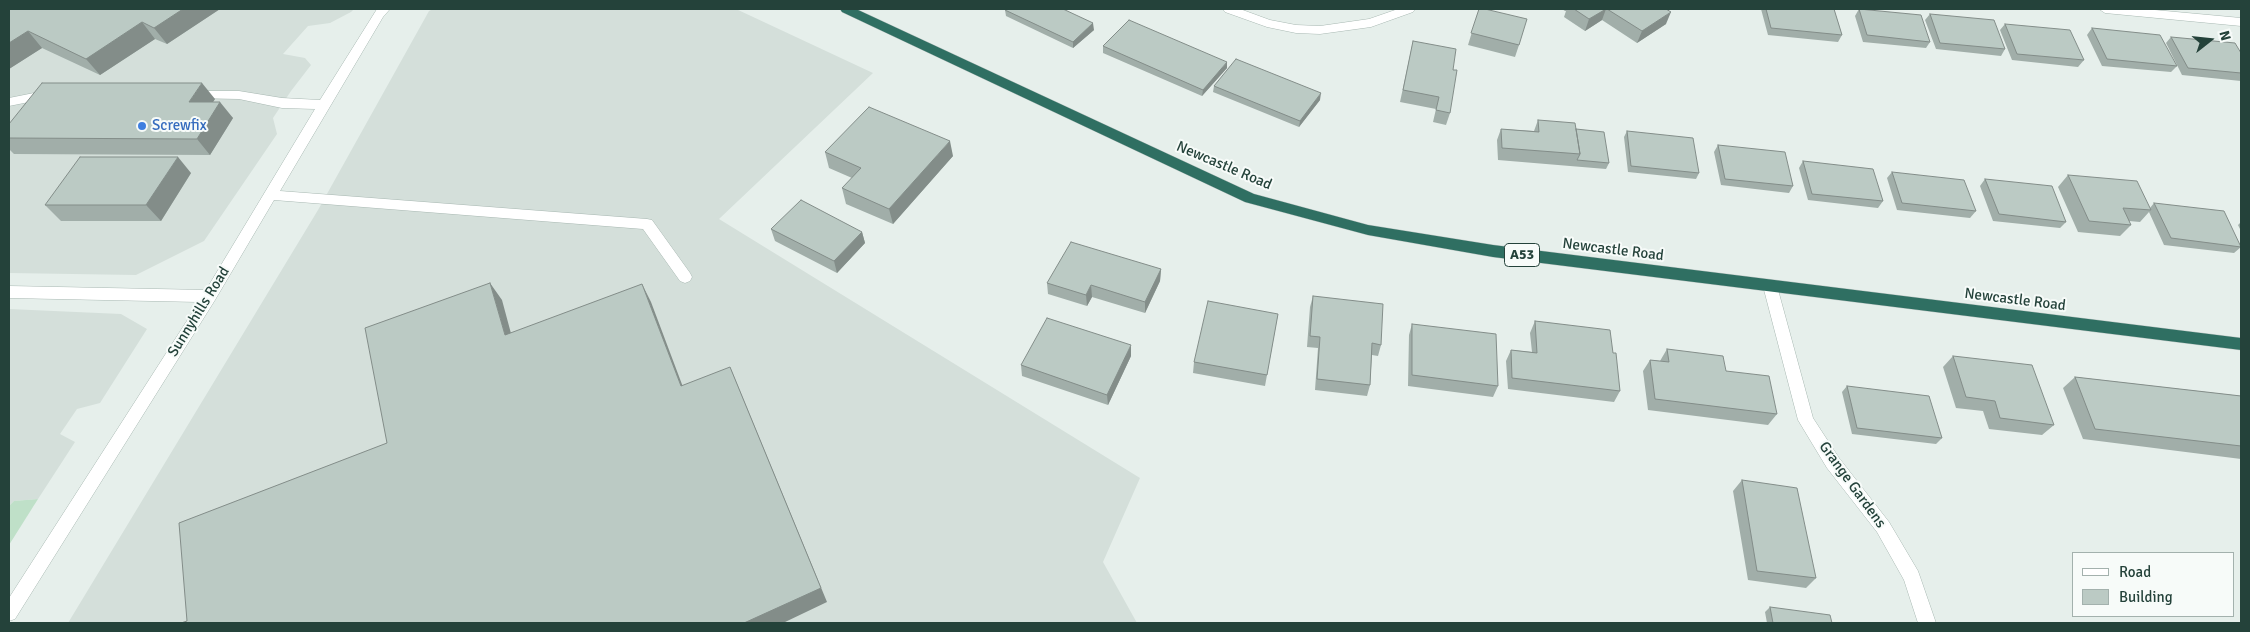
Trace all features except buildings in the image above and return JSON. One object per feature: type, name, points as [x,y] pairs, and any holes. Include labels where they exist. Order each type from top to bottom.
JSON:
[{"type":"highway","name":"Newcastle Road","points":[[846,9],[1250,198],[1368,230],[1484,250],[2241,344]]},
{"type":"street","name":"Sunnyhills Road","points":[[9,613],[210,296],[378,14],[384,9]]},
{"type":"street","points":[[1229,9],[1267,23],[1296,29],[1320,30],[1371,22],[1409,9]]},
{"type":"street","points":[[2104,9],[2241,22]]},
{"type":"street","points":[[9,102],[62,91]]},
{"type":"street","points":[[180,93],[239,95],[282,104],[324,105]]},
{"type":"street","points":[[270,196],[647,224],[685,277]]},
{"type":"street","name":"Grange Gardens","points":[[1770,286],[1806,420],[1833,463],[1883,527],[1912,577],[1927,623]]},
{"type":"street","points":[[9,292],[210,296]]},
{"type":"shaded area","points":[[9,9],[354,9],[330,23],[308,26],[283,54],[305,58],[311,65],[273,118],[277,134],[204,241],[136,275],[9,273]]},
{"type":"shaded area","points":[[433,9],[736,9],[873,73],[719,219],[1140,478],[1103,562],[1137,623],[68,623],[318,210],[429,11]]},
{"type":"shaded area","points":[[9,309],[121,314],[147,329],[100,403],[77,409],[60,434],[75,442],[38,499],[14,501],[9,506]]},
{"type":"green space","points":[[38,499],[9,545],[9,506],[14,501]]},
{"type":"place","name":"Screwfix","points":[[142,126]]}]
